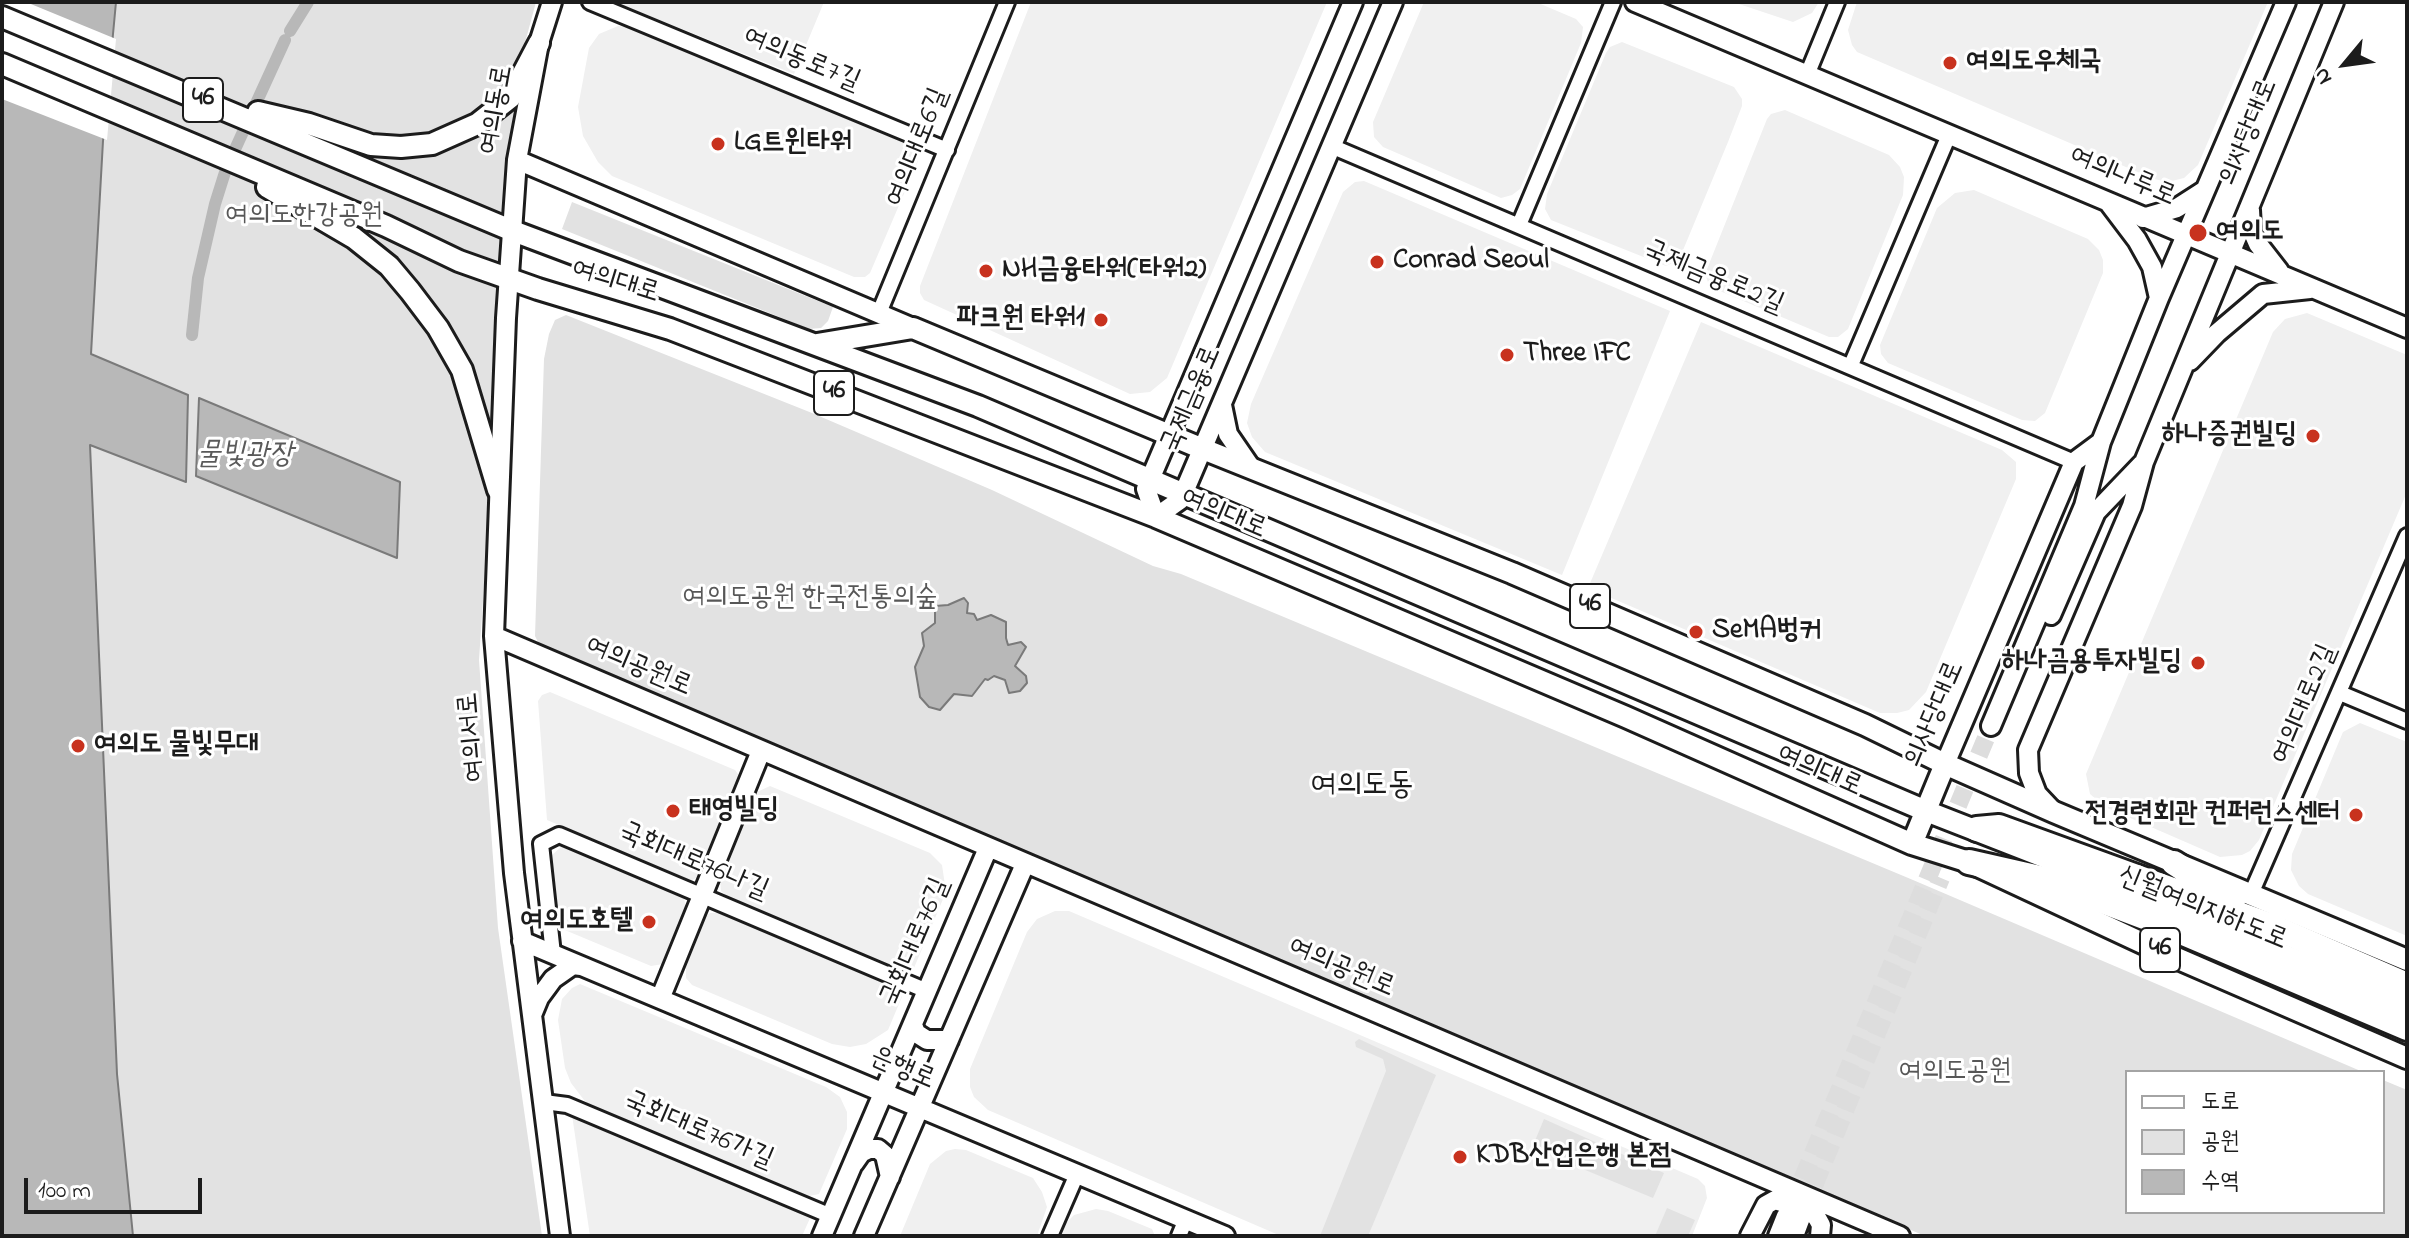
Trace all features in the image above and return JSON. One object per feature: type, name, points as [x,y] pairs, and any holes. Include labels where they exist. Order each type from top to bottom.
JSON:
[{"type":"highway","name":"신월여의지하도로","points":[[1977,829],[1999,827],[2269,925],[2407,985]]},
{"type":"highway","name":"신월여의지하도로","points":[[1969,862],[2044,879],[2141,916],[2407,1028]]},
{"type":"highway","points":[[2174,863],[2269,925]]},
{"type":"main road","name":"여의대로","points":[[2,17],[405,183],[513,231],[978,406],[1926,811],[2126,889],[2407,1006]]},
{"type":"main road","name":"46","points":[[198,98],[309,124],[371,145],[408,146],[447,139],[477,124],[510,98],[539,43]]},
{"type":"main road","name":"여의대로","points":[[2,64],[386,226],[459,261],[670,329],[1156,517],[1626,717],[1912,844],[1969,862],[2151,947],[2407,1058]]},
{"type":"main road","name":"46","points":[[202,148],[354,238],[374,253],[410,291],[438,328],[462,370],[498,490]]},
{"type":"main road","name":"46","points":[[813,345],[913,328]]},
{"type":"main road","name":"여의대로","points":[[913,328],[1512,573],[1865,725],[2054,812],[2407,960]]},
{"type":"main road","name":"의사당대로","points":[[1912,844],[1945,764]]},
{"type":"street","name":"여의동로","points":[[513,231],[517,160],[539,43],[552,2]]},
{"type":"street","name":"여의동로7길","points":[[590,2],[947,150]]},
{"type":"street","name":"여의대로6길","points":[[879,313],[1007,2]]},
{"type":"street","name":"국제금융로","points":[[1353,2],[1150,478],[1146,489],[1156,517],[1180,500],[1184,492],[1393,2]]},
{"type":"street","points":[[1519,225],[1613,2]]},
{"type":"street","name":"여의나루로","points":[[1635,2],[2407,328]]},
{"type":"street","points":[[1807,75],[1837,2]]},
{"type":"street","name":"의사당대로","points":[[2144,462],[2096,512],[1996,729],[2084,506],[2101,442],[2286,2]]},
{"type":"street","name":"의사당대로","points":[[2054,812],[2037,794],[2029,773],[2028,750],[2132,506],[2144,462],[2334,2]]},
{"type":"street","points":[[1851,365],[1949,135]]},
{"type":"street","name":"국제금융로2길","points":[[1331,146],[2074,462]]},
{"type":"street","name":"여의대로","points":[[517,160],[913,328]]},
{"type":"street","points":[[2143,218],[2177,208],[2207,188]]},
{"type":"street","points":[[2108,202],[2137,240],[2152,267],[2159,298]]},
{"type":"street","points":[[2250,207],[2251,228],[2258,244],[2284,277]]},
{"type":"street","name":"여의서로","points":[[513,231],[498,490],[494,636],[522,941],[560,1236]]},
{"type":"street","points":[[2182,369],[2228,322],[2263,294],[2312,288]]},
{"type":"street","points":[[1222,405],[1228,434],[1252,469]]},
{"type":"street","points":[[2074,462],[2101,442]]},
{"type":"street","name":"의사당대로","points":[[1945,764],[2074,462]]},
{"type":"street","name":"여의대로2길","points":[[2251,894],[2407,536]]},
{"type":"street","name":"여의공원로","points":[[494,636],[1900,1236]]},
{"type":"street","points":[[2340,693],[2407,721]]},
{"type":"street","points":[[660,999],[761,751]]},
{"type":"street","name":"국회대로76나길","points":[[553,954],[541,844],[559,835],[927,991]]},
{"type":"street","name":"국회대로76길","points":[[822,1236],[988,848]]},
{"type":"street","points":[[864,1236],[1025,864]]},
{"type":"street","name":"은행로","points":[[522,941],[1077,1174],[1182,1228],[1225,1236]]},
{"type":"street","points":[[532,1015],[539,998],[553,979],[573,965],[581,966]]},
{"type":"street","points":[[913,1025],[916,1033],[927,1040],[949,1040]]},
{"type":"street","name":"국회대로76가길","points":[[544,1102],[567,1105],[831,1216]]},
{"type":"street","points":[[853,1165],[861,1153],[878,1149],[885,1155],[890,1177]]},
{"type":"street","points":[[1050,1236],[1077,1174]]},
{"type":"street","points":[[1747,1236],[1768,1180]]},
{"type":"street","points":[[1747,1236],[1766,1205],[1775,1200],[1816,1216],[1821,1225],[1820,1236]]},
{"type":"street","points":[[1831,1236],[1841,1211]]},
{"type":"street","points":[[1778,1236],[1793,1224]]},
{"type":"shaded area","points":[[615,2],[824,2],[794,74]]},
{"type":"shaded area","points":[[1031,2],[1327,2],[1167,378],[1150,392],[1130,394],[924,300],[920,293],[920,286]]},
{"type":"shaded area","points":[[1424,2],[1536,2],[1576,19],[1583,27],[1581,43],[1520,189],[1512,195],[1501,198],[1383,147],[1374,137],[1373,122]]},
{"type":"shaded area","points":[[1733,2],[1819,2],[1812,13],[1793,22]]},
{"type":"shaded area","points":[[1857,2],[2268,2],[2198,165],[2184,178],[2168,182],[2154,179],[1857,52],[1848,30]]},
{"type":"shaded area","points":[[618,26],[628,27],[912,145],[918,161],[870,273],[865,277],[854,277],[612,176],[598,162],[583,136],[578,107],[589,48],[599,34]]},
{"type":"shaded area","points":[[1622,42],[1734,87],[1742,99],[1728,142],[1681,255],[1666,266],[1551,220],[1545,209],[1547,194],[1606,53],[1610,47]]},
{"type":"shaded area","points":[[1785,110],[1889,155],[1904,177],[1903,195],[1848,329],[1838,337],[1829,337],[1715,289],[1705,274],[1767,119],[1771,114]]},
{"type":"shaded area","points":[[1364,181],[1670,311],[1562,575],[1265,452],[1252,437],[1247,423],[1251,404],[1343,192],[1355,182]]},
{"type":"shaded area","points":[[1974,190],[2088,239],[2099,250],[2103,260],[2103,273],[2045,413],[2035,421],[2022,420],[1888,363],[1881,354],[1880,345],[1937,208],[1955,193]]},
{"type":"shaded area","points":[[2307,313],[2407,355],[2407,492],[2259,840],[2242,855],[2220,857],[2105,807],[2090,794],[2086,774],[2273,332],[2285,319]]},
{"type":"shaded area","points":[[1701,322],[2002,450],[2016,462],[2016,479],[1926,692],[1909,710],[1880,713],[1588,588]]},
{"type":"shaded area","points":[[550,692],[735,770],[741,778],[702,876],[686,879],[547,820],[538,701]]},
{"type":"shaded area","points":[[2360,723],[2407,742],[2407,936],[2308,894],[2299,886],[2291,870],[2292,854],[2343,732]]},
{"type":"shaded area","points":[[770,786],[930,853],[942,865],[946,892],[911,975],[721,891],[720,878],[757,792]]},
{"type":"shaded area","points":[[562,846],[684,899],[687,910],[663,964],[651,966],[560,928],[551,856]]},
{"type":"shaded area","points":[[1055,911],[1069,911],[1698,1179],[1705,1186],[1707,1198],[1692,1236],[1281,1236],[988,1110],[974,1097],[970,1087],[970,1069],[1027,932],[1037,919]]},
{"type":"shaded area","points":[[710,913],[721,913],[904,992],[888,1030],[866,1044],[850,1047],[832,1044],[692,985],[686,978],[686,961],[705,917]]},
{"type":"shaded area","points":[[580,984],[826,1087],[840,1097],[847,1112],[847,1129],[819,1194],[804,1197],[636,1126],[584,1100],[571,1083],[565,1068],[558,1020],[562,999]]},
{"type":"shaded area","points":[[572,1115],[811,1216],[802,1236],[590,1236]]},
{"type":"shaded area","points":[[966,1150],[1033,1178],[1047,1207],[1037,1236],[900,1236],[930,1164],[946,1151]]},
{"type":"shaded area","points":[[1096,1209],[1152,1229],[1155,1236],[1061,1236],[1065,1224],[1074,1215]]},
{"type":"green space","name":"여의도한강공원","points":[[116,2],[536,2],[519,65],[479,660],[498,928],[542,1236],[133,1236],[117,1074],[89,444],[92,314]]},
{"type":"green space","points":[[572,202],[833,307],[828,321],[821,328],[809,329],[562,229]]},
{"type":"green space","name":"여의도공원","points":[[566,315],[812,413],[992,490],[1153,566],[1181,574],[1913,880],[2358,1070],[2125,1070],[2125,1214],[2385,1214],[2385,1081],[2407,1090],[2407,1236],[1925,1236],[540,646],[535,636],[544,359],[555,320]]},
{"type":"green space","points":[[1359,1039],[1436,1075],[1368,1236],[1320,1236],[1386,1071],[1383,1059],[1356,1047],[1355,1042]]},
{"type":"green space","points":[[1544,1119],[1664,1173],[1653,1198],[1532,1148]]},
{"type":"green space","points":[[1667,1208],[1695,1220],[1688,1236],[1655,1236]]},
{"type":"water","points":[[2,2],[116,2],[103,141],[91,354],[188,395],[186,482],[90,445],[117,1074],[133,1236],[2,1236]]},
{"type":"water","name":"물빛광장","points":[[199,398],[400,482],[397,558],[196,476]]},
{"type":"water","points":[[964,598],[968,603],[967,613],[974,614],[977,620],[991,615],[1006,622],[1008,645],[1021,642],[1026,647],[1015,666],[1026,676],[1027,683],[1020,691],[1009,693],[1005,680],[994,676],[985,679],[972,696],[954,694],[940,710],[929,707],[920,697],[915,667],[924,646],[922,633],[935,623],[935,606],[948,605]]},
{"type":"pier","points":[[2,2],[26,2],[116,39],[107,140],[2,99]]},
{"type":"waterway","points":[[290,31],[308,2]]},
{"type":"waterway","points":[[192,335],[198,278],[226,169],[285,40]]},
{"type":"tunnel","points":[[1792,1204],[1991,726]]},
{"type":"tunnel","points":[[1804,1210],[1941,878]]},
{"type":"place","name":"여의도우체국","points":[[1950,63]]},
{"type":"place","name":"LG트윈타워","points":[[718,144]]},
{"type":"place","name":"여의도","points":[[2198,233]]},
{"type":"place","name":"Conrad Seoul","points":[[1377,262]]},
{"type":"place","name":"NH금융타워(타워2)","points":[[986,271]]},
{"type":"place","name":"파크원 타워1","points":[[1101,320]]},
{"type":"place","name":"Three IFC","points":[[1507,355]]},
{"type":"place","name":"하나증권빌딩","points":[[2313,436]]},
{"type":"place","name":"SeMA벙커","points":[[1696,632]]},
{"type":"place","name":"하나금용투자빌딩","points":[[2198,663]]},
{"type":"place","name":"여의도 물빛무대","points":[[78,746]]},
{"type":"place","name":"태영빌딩","points":[[673,811]]},
{"type":"place","name":"전경련회관 컨퍼런스센터","points":[[2356,815]]},
{"type":"place","name":"여의도호텔","points":[[649,922]]},
{"type":"place","name":"KDB산업은행 본점","points":[[1460,1157]]},
{"type":"district","name":"여의도동","points":[[1362,788]]},
{"type":"park label","name":"여의도공원 한국전통의숲","points":[[810,599]]}]
